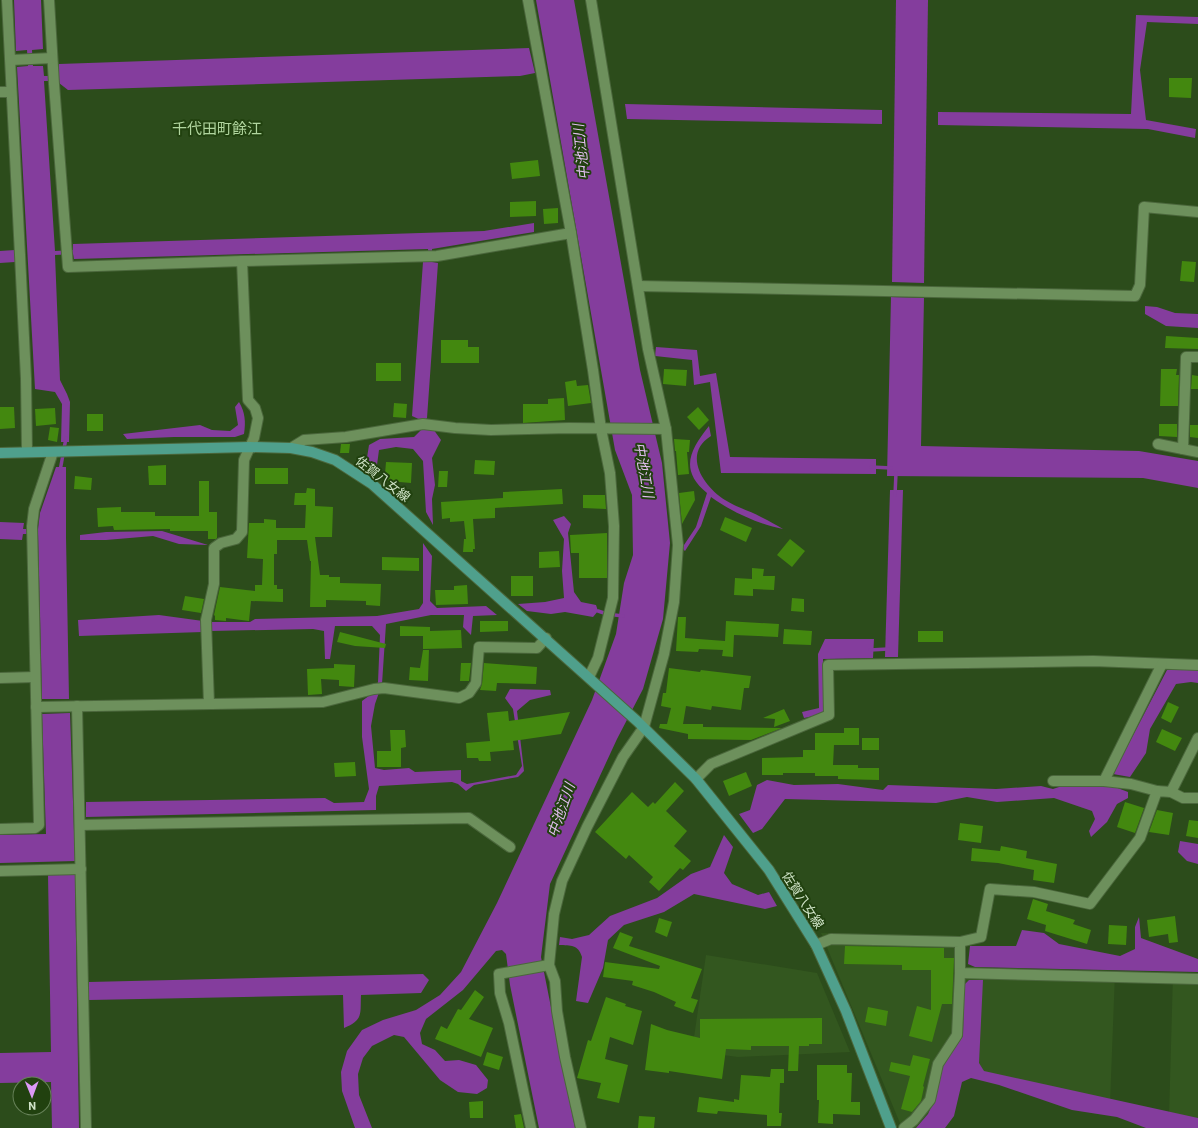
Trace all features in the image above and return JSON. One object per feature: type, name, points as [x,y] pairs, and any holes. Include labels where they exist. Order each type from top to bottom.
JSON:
[{"type":"main road","name":"佐賀八女線","points":[[54,452],[250,447],[291,448],[312,452],[335,460],[372,484],[641,724],[696,780],[768,870],[816,945],[846,1011],[891,1128]]},
{"type":"main road","points":[[0,453],[54,452]]},
{"type":"street","points":[[7,0],[21,262],[26,380],[27,452]]},
{"type":"street","points":[[49,0],[53,74],[68,267],[437,256],[571,233]]},
{"type":"street","points":[[528,0],[571,233],[601,428],[610,473],[614,526],[613,598],[598,658],[591,679]]},
{"type":"street","points":[[581,1128],[557,1011],[555,981],[549,965],[554,914],[562,881],[587,827],[641,724],[664,654],[674,602],[678,545],[664,429],[648,349],[591,0]]},
{"type":"street","points":[[11,60],[52,58]]},
{"type":"street","points":[[0,92],[11,92]]},
{"type":"street","points":[[638,286],[1135,296],[1140,285],[1144,207],[1198,212]]},
{"type":"street","points":[[209,704],[206,620],[214,584],[214,548],[221,542],[236,539],[242,532],[244,460],[254,438],[258,418],[255,408],[248,400],[242,262]]},
{"type":"street","points":[[1183,449],[1186,357],[1198,357]]},
{"type":"street","points":[[291,448],[304,440],[346,437],[426,424],[454,428],[491,430],[601,428],[664,429]]},
{"type":"street","points":[[1158,444],[1198,452]]},
{"type":"street","points":[[0,829],[35,828],[39,825],[32,531],[34,509],[54,452]]},
{"type":"street","points":[[36,707],[323,702],[374,689],[384,688],[459,698],[469,693],[476,683],[479,647],[536,648],[546,638]]},
{"type":"street","points":[[696,780],[711,764],[829,715],[828,665],[1093,661],[1198,665]]},
{"type":"street","points":[[1104,781],[1162,664]]},
{"type":"street","points":[[0,678],[35,677]]},
{"type":"street","points":[[77,706],[86,1128]]},
{"type":"street","points":[[1171,792],[1198,738]]},
{"type":"street","points":[[1053,781],[1104,781],[1131,784],[1158,791],[1171,792],[1183,798],[1198,798]]},
{"type":"street","points":[[816,945],[831,940],[960,942],[981,937],[990,889],[1034,892],[1090,904],[1140,838],[1158,791]]},
{"type":"street","points":[[80,824],[469,818],[510,847]]},
{"type":"street","points":[[0,871],[81,869]]},
{"type":"street","points":[[904,1128],[914,1120],[930,1100],[938,1064],[957,1035],[970,973],[960,942]]},
{"type":"street","points":[[531,1128],[509,1023],[500,993],[499,974],[549,965]]},
{"type":"street","points":[[970,973],[1198,979]]},
{"type":"shaded area","points":[[821,933],[965,936],[965,969],[1115,973],[1110,1104],[956,1070],[927,1128],[902,1128]]},
{"type":"shaded area","points":[[706,955],[817,973],[850,1052],[738,1057],[692,1051]]},
{"type":"shaded area","points":[[1173,974],[1198,974],[1198,1124],[1169,1118]]},
{"type":"water","points":[[14,0],[41,0],[43,49],[32,50],[33,66],[43,66],[44,76],[59,76],[59,64],[529,48],[535,73],[520,76],[68,90],[59,83],[59,81],[44,81],[55,251],[73,250],[73,244],[484,231],[534,223],[534,232],[432,249],[432,262],[438,263],[426,419],[441,440],[432,458],[435,485],[432,499],[433,525],[426,512],[423,461],[413,449],[396,447],[379,450],[377,465],[370,469],[366,464],[369,445],[380,439],[414,437],[421,430],[425,429],[423,421],[412,416],[423,262],[429,262],[428,249],[74,259],[73,254],[55,255],[60,380],[70,402],[69,442],[61,442],[62,404],[55,392],[35,389],[17,67],[28,66],[27,50],[16,51]]},
{"type":"water","name":"中池江川","points":[[536,0],[574,0],[640,370],[662,463],[670,543],[663,619],[643,689],[617,739],[550,884],[541,957],[575,1128],[539,1128],[510,985],[506,954],[502,950],[496,951],[463,990],[426,1019],[420,1033],[422,1044],[435,1050],[445,1061],[459,1060],[476,1065],[488,1080],[487,1088],[477,1094],[458,1092],[440,1080],[404,1037],[394,1035],[372,1046],[363,1058],[358,1074],[359,1095],[372,1128],[355,1128],[342,1091],[341,1072],[347,1051],[362,1030],[383,1020],[416,1010],[440,995],[461,972],[497,903],[592,700],[616,634],[624,583],[633,555],[632,495],[615,450]]},
{"type":"water","points":[[896,0],[928,0],[924,283],[892,282]]},
{"type":"water","points":[[1136,15],[1198,17],[1198,24],[1147,22],[1140,70],[1146,120],[1196,129],[1195,138],[1148,129],[938,125],[938,112],[1131,114]]},
{"type":"water","points":[[625,104],[882,110],[882,124],[627,119]]},
{"type":"water","points":[[15,250],[15,262],[0,263],[0,251]]},
{"type":"water","points":[[891,297],[924,298],[921,446],[1139,451],[1198,461],[1198,488],[1143,478],[887,476]]},
{"type":"water","points":[[1145,306],[1157,307],[1175,313],[1198,314],[1198,328],[1166,326],[1145,314]]},
{"type":"water","points":[[656,347],[697,350],[700,376],[716,373],[730,457],[876,459],[876,474],[721,473],[710,382],[694,385],[692,360],[655,356]]},
{"type":"water","points":[[239,402],[244,413],[245,430],[244,434],[235,437],[127,439],[123,434],[200,425],[212,430],[230,431],[238,425],[235,407]]},
{"type":"water","points":[[709,426],[711,436],[702,443],[698,452],[697,460],[699,470],[709,487],[725,500],[783,529],[746,517],[711,497],[701,526],[685,551],[682,548],[696,527],[707,493],[698,485],[693,476],[690,468],[690,460],[697,443]]},
{"type":"water","points":[[56,467],[66,467],[69,699],[42,699],[38,534],[23,534],[22,540],[0,539],[0,522],[24,523],[23,529],[38,529],[40,513]]},
{"type":"water","points":[[890,490],[903,490],[898,657],[885,657]]},
{"type":"water","points":[[564,516],[571,524],[568,533],[574,592],[581,602],[596,605],[598,611],[593,617],[565,612],[551,614],[527,611],[518,604],[545,602],[564,598],[562,571],[564,539],[553,520]]},
{"type":"water","points":[[162,531],[208,545],[179,544],[153,536],[106,540],[80,540],[80,535],[106,532]]},
{"type":"water","points":[[423,543],[432,556],[430,601],[437,608],[486,606],[497,615],[473,616],[471,635],[463,627],[464,615],[431,615],[386,624],[382,684],[375,704],[371,726],[375,768],[384,770],[409,768],[415,772],[461,770],[461,781],[467,784],[516,775],[522,766],[513,709],[505,698],[510,689],[550,690],[551,695],[530,700],[517,711],[524,771],[518,777],[474,785],[466,791],[458,784],[452,782],[379,786],[376,796],[376,810],[86,817],[86,802],[325,798],[334,803],[364,802],[369,789],[362,737],[362,701],[374,692],[378,682],[380,635],[372,626],[335,626],[330,659],[325,659],[324,631],[313,629],[211,631],[211,622],[250,622],[255,619],[377,616],[419,609],[423,603]]},
{"type":"water","points":[[159,615],[203,621],[203,632],[79,636],[78,620]]},
{"type":"water","points":[[825,639],[874,639],[873,658],[823,659],[825,708],[823,714],[804,718],[802,712],[819,708],[818,654]]},
{"type":"water","points":[[1167,670],[1198,670],[1198,683],[1191,682],[1176,684],[1150,729],[1146,753],[1130,777],[1113,774]]},
{"type":"water","points":[[70,713],[75,861],[0,863],[0,835],[46,834],[42,714]]},
{"type":"water","points":[[767,780],[794,785],[838,784],[883,790],[888,785],[996,789],[1041,786],[1053,789],[1062,786],[1115,787],[1128,792],[1128,798],[1117,804],[1107,822],[1091,837],[1089,831],[1095,819],[1092,811],[1054,798],[997,802],[967,797],[936,803],[785,799],[762,829],[753,833],[739,814],[750,810],[757,785]]},
{"type":"water","points":[[724,835],[733,847],[724,873],[732,884],[758,895],[769,892],[777,906],[765,909],[694,894],[664,912],[624,925],[608,940],[603,968],[588,1003],[576,1001],[582,957],[574,946],[559,945],[560,937],[572,939],[589,935],[610,916],[657,898],[691,874],[710,867]]},
{"type":"water","points":[[1180,841],[1198,844],[1198,864],[1187,861],[1178,852]]},
{"type":"water","points":[[48,875],[75,875],[79,1128],[52,1128],[52,1076],[12,1076],[12,1083],[0,1083],[0,1053],[51,1052]]},
{"type":"water","points":[[1139,917],[1141,938],[1198,959],[1198,972],[975,967],[968,964],[970,946],[1016,946],[1022,930],[1044,933],[1059,944],[1120,956],[1135,949],[1135,927]]},
{"type":"water","points":[[423,974],[429,980],[421,993],[361,995],[360,1015],[358,1019],[344,1028],[343,995],[89,1000],[89,982]]},
{"type":"water","points":[[969,980],[983,980],[979,1063],[984,1071],[1198,1118],[1198,1128],[1146,1128],[1117,1117],[1072,1110],[999,1085],[971,1078],[962,1082],[954,1116],[945,1128],[916,1128],[928,1114],[935,1099],[942,1067],[963,1036],[964,985]]},
{"type":"building","points":[[1169,78],[1192,78],[1191,98],[1169,97]]},
{"type":"building","points":[[538,160],[540,176],[512,179],[510,163]]},
{"type":"building","points":[[536,201],[536,216],[510,217],[510,202]]},
{"type":"building","points":[[558,208],[558,223],[544,224],[543,209]]},
{"type":"building","points":[[1182,261],[1196,262],[1194,282],[1180,281]]},
{"type":"building","points":[[1166,336],[1198,338],[1198,349],[1165,348]]},
{"type":"building","points":[[441,340],[468,340],[468,347],[479,347],[479,363],[441,363]]},
{"type":"building","points":[[376,363],[401,363],[401,381],[376,381]]},
{"type":"building","points":[[664,369],[687,370],[686,386],[663,384]]},
{"type":"building","points":[[1161,369],[1177,369],[1176,375],[1179,375],[1178,406],[1160,406]]},
{"type":"building","points":[[1192,375],[1198,376],[1198,389],[1191,389]]},
{"type":"building","points":[[576,380],[577,386],[588,385],[591,403],[568,406],[565,382]]},
{"type":"building","points":[[564,398],[565,420],[523,423],[523,404],[548,404],[548,399]]},
{"type":"building","points":[[394,403],[407,404],[406,418],[393,417]]},
{"type":"building","points":[[0,407],[14,407],[15,428],[0,429]]},
{"type":"building","points":[[698,407],[709,420],[699,430],[687,417]]},
{"type":"building","points":[[55,408],[56,424],[36,426],[35,409]]},
{"type":"building","points":[[87,414],[103,414],[103,431],[87,431]]},
{"type":"building","points":[[1159,424],[1177,424],[1177,437],[1159,436]]},
{"type":"building","points":[[1190,425],[1198,425],[1198,438],[1190,437]]},
{"type":"building","points":[[50,427],[59,428],[57,442],[48,440]]},
{"type":"building","points":[[674,439],[690,440],[689,452],[687,452],[689,474],[678,475]]},
{"type":"building","points":[[341,444],[350,444],[349,453],[340,453]]},
{"type":"building","points":[[475,460],[495,461],[494,475],[474,474]]},
{"type":"building","points":[[386,462],[412,463],[411,483],[388,481],[388,474],[385,474]]},
{"type":"building","points":[[166,465],[166,485],[149,485],[148,466]]},
{"type":"building","points":[[255,468],[288,468],[288,484],[255,484]]},
{"type":"building","points":[[439,471],[448,471],[447,487],[438,487]]},
{"type":"building","points":[[75,476],[92,478],[91,490],[74,489]]},
{"type":"building","points":[[199,481],[209,481],[209,512],[217,512],[216,539],[208,539],[208,531],[170,531],[170,529],[114,530],[113,526],[98,527],[97,508],[121,507],[121,512],[155,512],[155,516],[199,516]]},
{"type":"building","points":[[307,488],[315,489],[315,506],[333,507],[332,537],[315,537],[320,575],[340,577],[340,583],[381,584],[380,606],[366,605],[366,601],[326,600],[326,607],[310,607],[311,561],[307,540],[277,540],[277,554],[274,554],[274,585],[277,585],[277,589],[283,589],[283,602],[251,601],[249,621],[226,618],[226,621],[215,620],[214,615],[220,587],[255,591],[255,585],[262,585],[263,559],[247,558],[249,523],[264,523],[264,519],[276,520],[276,528],[305,528],[306,505],[294,505],[295,493],[306,493]]},
{"type":"building","points":[[562,489],[563,504],[495,508],[495,518],[473,519],[475,549],[473,549],[473,552],[463,552],[464,539],[466,539],[464,521],[450,522],[450,518],[442,519],[441,502],[503,498],[503,492]]},
{"type":"building","points":[[694,491],[695,500],[682,524],[679,493]]},
{"type":"building","points":[[583,495],[605,495],[606,509],[583,508]]},
{"type":"building","points":[[725,517],[752,528],[746,542],[720,530]]},
{"type":"building","points":[[607,533],[607,578],[579,578],[579,553],[571,553],[570,535]]},
{"type":"building","points":[[790,539],[805,551],[792,567],[777,555]]},
{"type":"building","points":[[559,551],[560,567],[539,568],[539,552]]},
{"type":"building","points":[[382,557],[419,558],[419,571],[382,570]]},
{"type":"building","points":[[752,568],[764,569],[763,576],[775,576],[774,590],[753,589],[753,596],[734,595],[735,578],[752,579]]},
{"type":"building","points":[[511,576],[533,576],[533,596],[511,596]]},
{"type":"building","points":[[467,585],[468,604],[436,605],[435,590],[454,590],[454,586]]},
{"type":"building","points":[[185,596],[204,599],[201,613],[182,610]]},
{"type":"building","points":[[792,598],[804,599],[804,612],[791,611]]},
{"type":"building","points":[[678,617],[686,617],[685,638],[725,641],[726,621],[779,624],[778,637],[734,635],[733,657],[722,656],[723,650],[699,649],[698,652],[676,651]]},
{"type":"building","points":[[480,621],[508,621],[508,631],[480,632]]},
{"type":"building","points":[[400,626],[430,627],[430,631],[461,630],[462,648],[423,649],[423,636],[400,636]]},
{"type":"building","points":[[784,629],[812,631],[811,645],[783,644]]},
{"type":"building","points":[[918,631],[943,631],[943,642],[918,642]]},
{"type":"building","points":[[340,632],[386,644],[385,648],[355,646],[337,642]]},
{"type":"building","points":[[423,650],[429,650],[428,681],[409,680],[410,667],[420,668]]},
{"type":"building","points":[[461,663],[471,663],[469,681],[460,681]]},
{"type":"building","points":[[484,663],[537,667],[536,684],[497,683],[496,691],[480,690]]},
{"type":"building","points":[[334,664],[355,665],[354,687],[339,686],[339,680],[321,679],[322,694],[308,695],[307,669],[334,668]]},
{"type":"building","points":[[669,668],[751,676],[749,688],[744,688],[741,710],[712,706],[711,710],[686,706],[683,724],[703,724],[703,727],[782,728],[751,740],[688,739],[688,734],[659,728],[660,724],[667,724],[671,708],[661,706],[663,693],[666,693]]},
{"type":"building","points":[[1168,702],[1179,707],[1171,723],[1161,718]]},
{"type":"building","points":[[784,709],[790,721],[774,727],[775,719],[763,718]]},
{"type":"building","points":[[508,711],[509,721],[570,712],[561,734],[513,741],[514,750],[490,752],[491,761],[479,761],[478,758],[467,758],[466,743],[490,741],[487,713]]},
{"type":"building","points":[[844,728],[859,728],[859,745],[834,745],[833,765],[858,765],[858,768],[879,768],[879,780],[838,779],[838,776],[815,776],[815,773],[783,773],[783,775],[762,775],[762,758],[803,757],[803,750],[815,750],[815,733],[844,733]]},
{"type":"building","points":[[1162,729],[1182,738],[1175,751],[1156,742]]},
{"type":"building","points":[[390,730],[405,730],[406,747],[401,748],[401,767],[377,767],[377,751],[391,751]]},
{"type":"building","points":[[862,738],[879,738],[879,750],[862,750]]},
{"type":"building","points":[[355,762],[356,776],[335,777],[334,763]]},
{"type":"building","points":[[746,772],[752,786],[729,796],[723,781]]},
{"type":"building","points":[[675,782],[684,791],[666,811],[687,831],[674,846],[691,861],[683,870],[680,868],[659,891],[649,882],[653,877],[629,855],[626,859],[595,832],[632,792],[648,807],[653,802],[655,804]]},
{"type":"building","points":[[1125,802],[1144,808],[1135,833],[1117,827]]},
{"type":"building","points":[[1157,810],[1173,813],[1169,835],[1149,832]]},
{"type":"building","points":[[1189,820],[1198,821],[1198,838],[1186,836]]},
{"type":"building","points":[[960,823],[983,826],[981,843],[958,840]]},
{"type":"building","points":[[1001,846],[1027,851],[1026,858],[1057,864],[1054,883],[1033,880],[1034,870],[998,863],[971,861],[972,848],[1000,851]]},
{"type":"building","points":[[1033,899],[1048,904],[1046,911],[1075,920],[1073,924],[1091,930],[1087,944],[1045,931],[1046,925],[1027,919]]},
{"type":"building","points":[[1175,916],[1178,942],[1169,943],[1168,934],[1149,937],[1147,920]]},
{"type":"building","points":[[659,918],[672,922],[667,937],[655,932]]},
{"type":"building","points":[[1109,925],[1127,926],[1126,945],[1108,944]]},
{"type":"building","points":[[620,932],[633,937],[629,946],[702,969],[691,998],[698,1000],[693,1013],[674,1006],[676,1002],[654,992],[632,985],[633,981],[603,977],[605,962],[659,969],[660,966],[613,948]]},
{"type":"building","points":[[845,946],[944,948],[944,958],[954,958],[952,1004],[942,1004],[932,1042],[909,1036],[917,1006],[931,1010],[931,970],[902,970],[902,965],[844,964]]},
{"type":"building","points":[[475,990],[484,997],[469,1019],[493,1028],[481,1057],[435,1039],[441,1026],[447,1029],[458,1009],[461,1010]]},
{"type":"building","points":[[606,997],[626,1004],[625,1006],[642,1011],[633,1045],[610,1037],[605,1059],[628,1065],[619,1103],[597,1098],[601,1083],[577,1078],[588,1040],[591,1041]]},
{"type":"building","points":[[868,1007],[888,1011],[886,1026],[865,1022]]},
{"type":"building","points":[[822,1018],[822,1044],[799,1046],[798,1071],[788,1071],[789,1046],[751,1046],[751,1050],[726,1049],[722,1079],[669,1071],[669,1073],[645,1070],[651,1024],[667,1030],[700,1038],[700,1019]]},
{"type":"building","points":[[487,1052],[503,1057],[499,1070],[483,1065]]},
{"type":"building","points":[[913,1055],[930,1059],[921,1101],[912,1112],[901,1109],[910,1076],[889,1071],[891,1062],[910,1066]]},
{"type":"building","points":[[817,1065],[847,1065],[847,1073],[852,1073],[851,1102],[860,1102],[860,1115],[833,1114],[833,1124],[818,1123],[819,1100],[817,1100]]},
{"type":"building","points":[[771,1069],[784,1069],[784,1083],[780,1083],[779,1113],[782,1113],[781,1126],[767,1126],[767,1115],[718,1111],[717,1114],[697,1112],[699,1097],[734,1102],[734,1099],[739,1100],[741,1075],[770,1077]]},
{"type":"building","points":[[483,1101],[483,1118],[470,1118],[469,1102]]},
{"type":"building","points":[[521,1114],[524,1128],[516,1128],[514,1115]]},
{"type":"building","points":[[639,1116],[655,1117],[654,1128],[638,1128]]},
{"type":"waterway","points":[[60,471],[66,438]]},
{"type":"waterway","points":[[871,467],[891,468]]},
{"type":"waterway","points":[[895,495],[896,473]]},
{"type":"waterway","points":[[598,611],[604,613]]},
{"type":"waterway","points":[[615,615],[623,616]]},
{"type":"waterway","points":[[870,650],[888,649]]},
{"type":"district","name":"千代田町餘江","points":[[217,129]]}]
